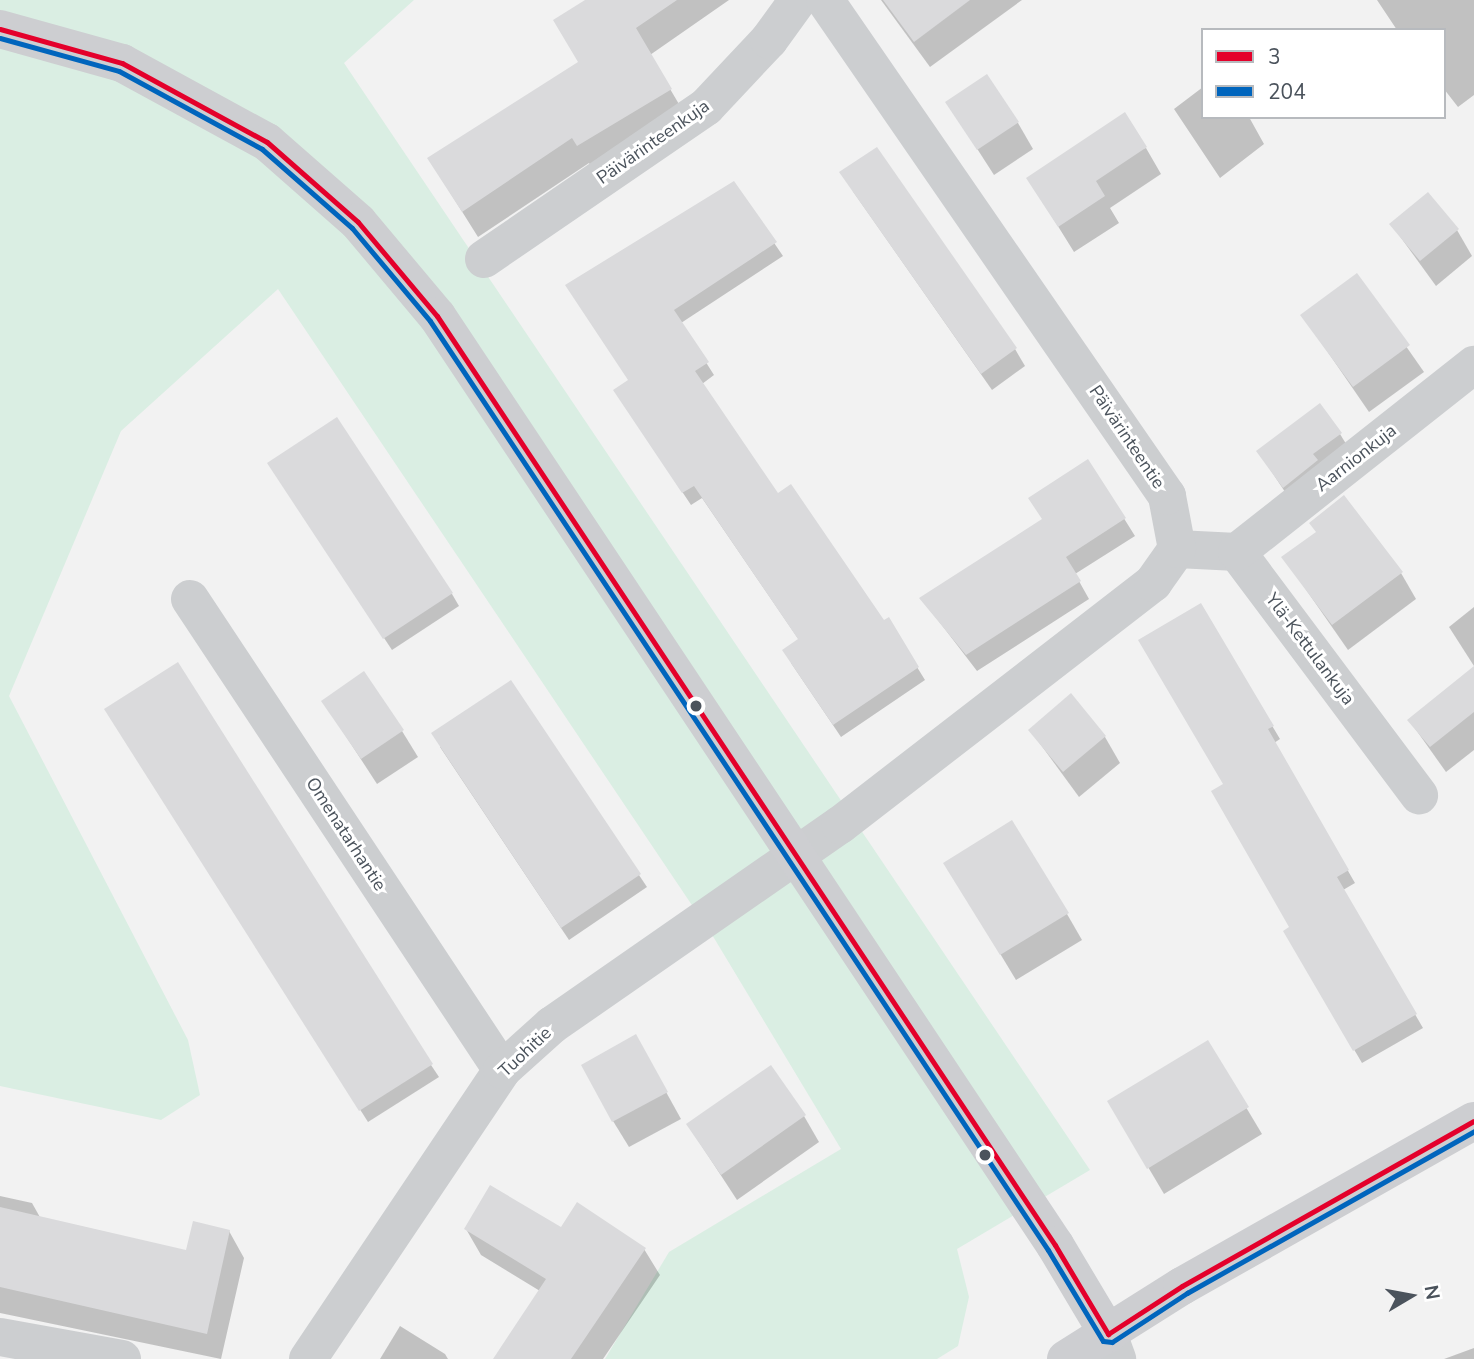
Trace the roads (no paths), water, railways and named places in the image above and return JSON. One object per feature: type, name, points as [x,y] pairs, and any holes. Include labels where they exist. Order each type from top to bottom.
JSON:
[{"type":"street","name":"Päivärinteenkuja","points":[[484,259],[706,107],[769,40],[798,0]]},
{"type":"street","name":"Päivärinteentie","points":[[825,0],[1167,496],[1177,549]]},
{"type":"street","points":[[0,29],[122,63],[267,142],[358,222],[437,316],[1055,1245],[1112,1347]]},
{"type":"street","name":"Aarnionkuja","points":[[1237,552],[1474,365]]},
{"type":"street","points":[[796,856],[1153,583],[1177,549],[1237,552]]},
{"type":"street","name":"Ylä-Kettulankuja","points":[[1237,552],[1419,795]]},
{"type":"street","name":"Omenatarhantie","points":[[190,599],[502,1070]]},
{"type":"street","name":"Tuohitie","points":[[308,1359],[502,1070],[552,1026],[796,856]]},
{"type":"street","points":[[1066,1359],[1112,1347],[1182,1286],[1474,1121]]},
{"type":"street","points":[[0,1337],[122,1359]]}]
